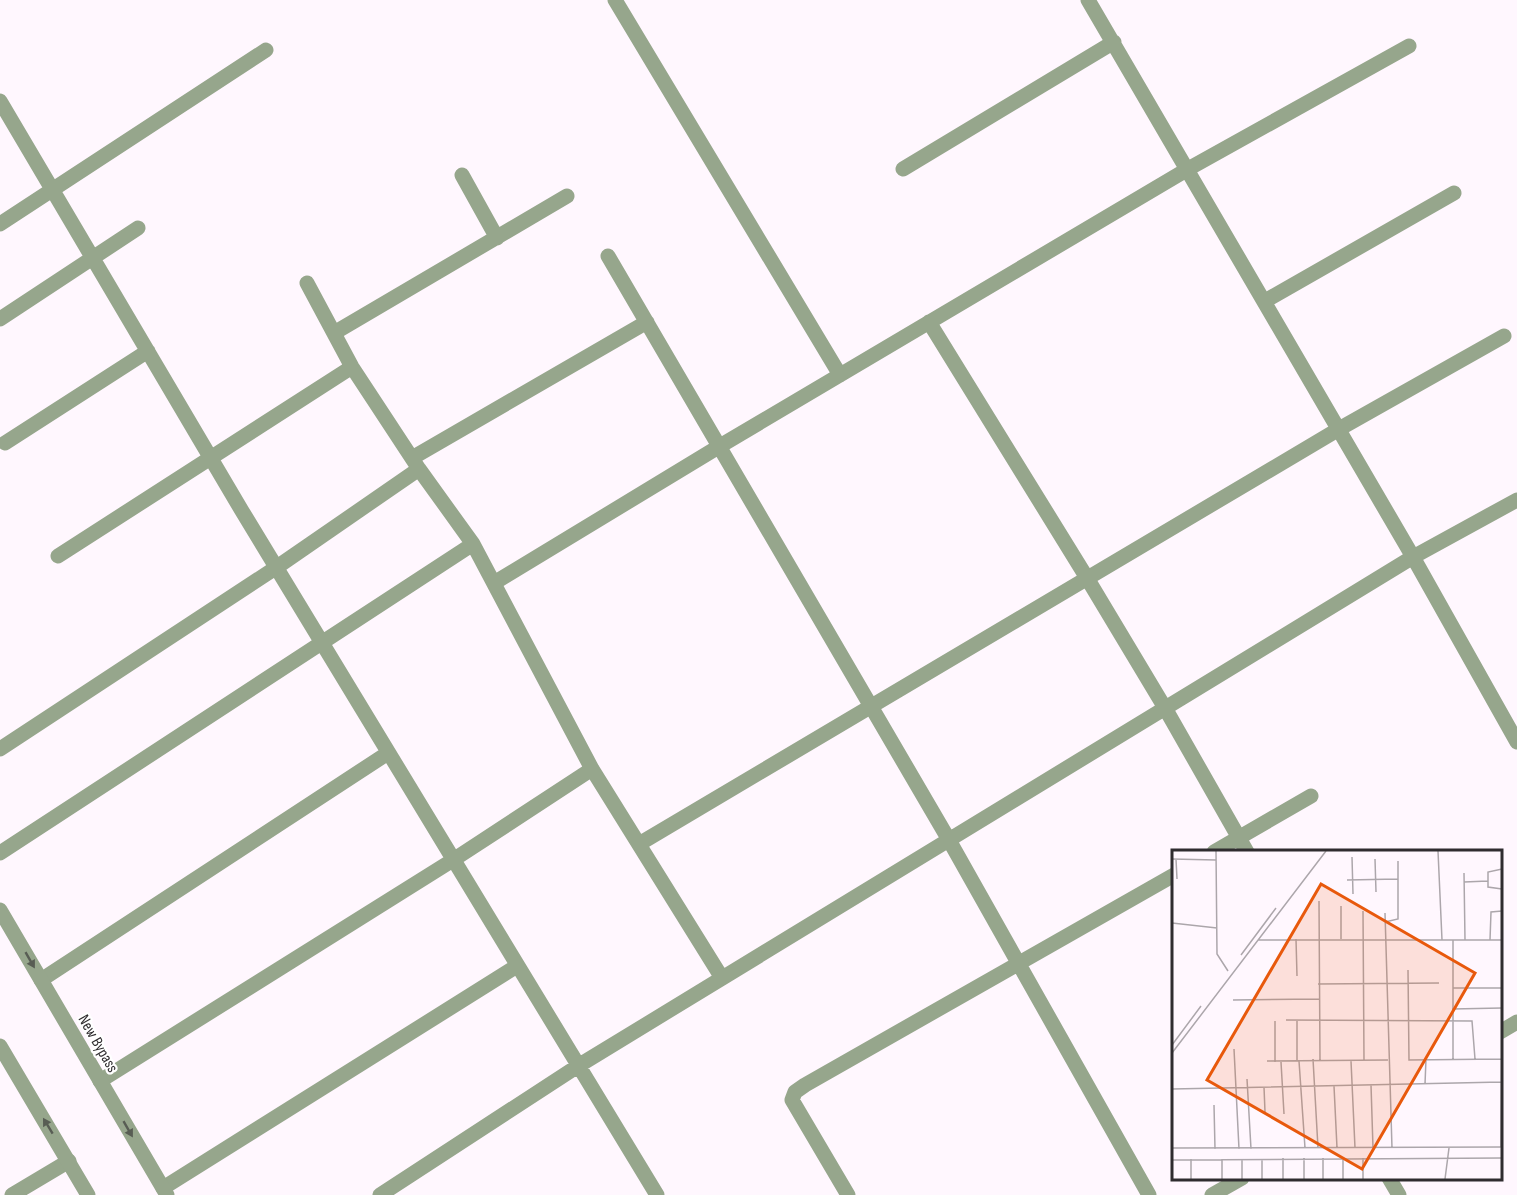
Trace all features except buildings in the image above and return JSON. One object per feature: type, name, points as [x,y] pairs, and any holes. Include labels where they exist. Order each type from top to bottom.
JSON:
[{"type":"street","points":[[615,0],[840,375]]},
{"type":"street","points":[[1088,0],[1265,301],[1517,742]]},
{"type":"street","points":[[903,169],[1114,42]]},
{"type":"street","points":[[494,583],[720,446],[1188,169],[1409,46]]},
{"type":"street","points":[[0,224],[266,50]]},
{"type":"street","points":[[0,101],[322,644],[657,1195]]},
{"type":"street","points":[[462,175],[497,238]]},
{"type":"street","points":[[1265,301],[1454,193]]},
{"type":"street","points":[[334,333],[567,196]]},
{"type":"street","points":[[0,319],[138,228]]},
{"type":"street","points":[[608,256],[949,840],[1149,1195]]},
{"type":"street","points":[[307,283],[352,367],[473,543],[592,769],[722,978]]},
{"type":"street","points":[[0,749],[277,567],[416,463],[647,322]]},
{"type":"street","points":[[929,322],[1087,578],[1246,850]]},
{"type":"street","points":[[639,844],[1339,429],[1504,336]]},
{"type":"street","points":[[5,443],[148,351]]},
{"type":"street","points":[[58,556],[352,367]]},
{"type":"street","points":[[380,1195],[578,1066],[1165,708],[1413,557],[1516,503]]},
{"type":"street","points":[[0,853],[473,543]]},
{"type":"street","points":[[41,980],[388,753]]},
{"type":"street","points":[[100,1081],[453,860],[592,769]]},
{"type":"street","points":[[1217,850],[1311,796]]},
{"type":"street","points":[[848,1195],[792,1100],[795,1092],[1172,876]]},
{"type":"street","name":"New Bypass","points":[[0,910],[165,1192]]},
{"type":"street","points":[[165,1192],[517,966]]},
{"type":"street","points":[[1502,1031],[1517,1022]]},
{"type":"street","points":[[0,1047],[88,1195]]},
{"type":"street","points":[[12,1195],[69,1161]]},
{"type":"street","points":[[1390,1180],[1399,1195]]},
{"type":"street","points":[[1212,1195],[1239,1186]]}]
